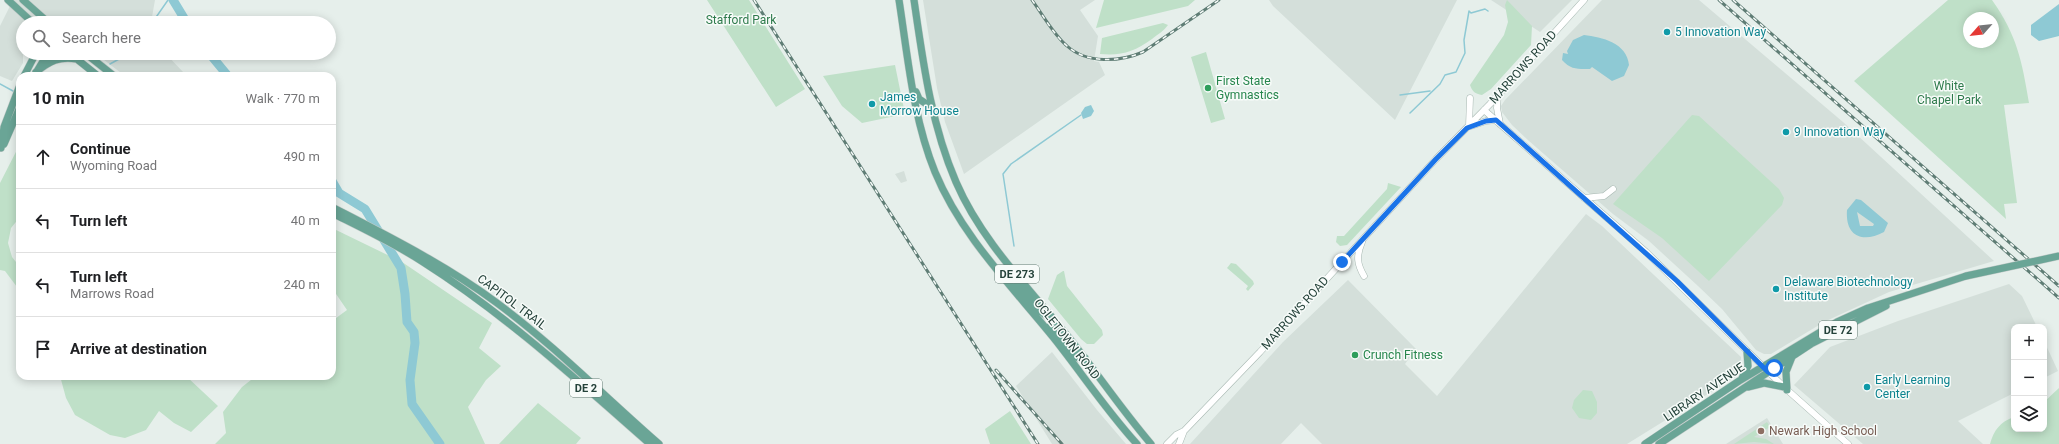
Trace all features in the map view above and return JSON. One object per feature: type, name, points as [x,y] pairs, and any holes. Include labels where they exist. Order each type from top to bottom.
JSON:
[{"type":"main road","points":[[8,0],[26,16]]},
{"type":"main road","points":[[23,0],[41,16]]},
{"type":"main road","name":"OGLETOWN ROAD","points":[[899,0],[919,121],[929,154],[948,199],[973,239],[1066,353],[1110,414],[1137,444]]},
{"type":"main road","name":"OGLETOWN ROAD","points":[[914,0],[931,107],[949,165],[957,184],[977,221],[990,240],[1085,358],[1151,444]]},
{"type":"main road","points":[[26,72],[32,60]]},
{"type":"main road","points":[[36,72],[44,60]]},
{"type":"main road","points":[[37,72],[50,60]]},
{"type":"main road","points":[[78,60],[93,72]]},
{"type":"main road","points":[[95,60],[109,72]]},
{"type":"main road","points":[[909,62],[919,99],[931,107]]},
{"type":"main road","points":[[1,150],[4,127],[16,96]]},
{"type":"main road","points":[[1,150],[11,132],[16,118]]},
{"type":"main road","name":"CAPITOL TRAIL","points":[[336,209],[423,259],[522,333],[650,444]]},
{"type":"main road","name":"CAPITOL TRAIL","points":[[336,215],[477,288],[527,326],[659,444]]},
{"type":"main road","name":"LIBRARY AVENUE","points":[[1659,444],[1741,389],[1765,369],[1837,322],[1868,308],[1906,297],[1966,276],[2059,256]]},
{"type":"main road","points":[[1012,288],[1017,285],[1039,310],[1056,322]]},
{"type":"main road","name":"LIBRARY AVENUE","points":[[1645,444],[1739,381],[1793,356],[1840,329],[1906,297]]},
{"type":"main road","points":[[1036,317],[1057,334],[1074,355],[1080,359],[1085,358]]},
{"type":"main road","points":[[1739,381],[1747,370],[1747,352]]},
{"type":"main road","points":[[1741,389],[1764,383],[1785,388],[1787,366],[1793,356]]},
{"type":"main road","points":[[1667,444],[1674,433]]},
{"type":"street","name":"MARROWS ROAD","points":[[1167,444],[1184,431],[1436,159],[1484,110],[1584,0]]},
{"type":"street","points":[[1498,94],[1498,122]]},
{"type":"street","points":[[1470,98],[1471,109],[1468,127],[1486,121],[1498,122]]},
{"type":"street","points":[[1484,110],[1677,281],[1747,352],[1848,444]]},
{"type":"street","points":[[1584,198],[1604,196],[1613,189]]},
{"type":"street","points":[[1364,238],[1358,254],[1358,263],[1364,276]]},
{"type":"street","name":"MARROWS ROAD","points":[[1179,444],[1184,431]]},
{"type":"shaded area","points":[[13,0],[155,0],[152,16],[16,16],[16,60],[23,60],[23,63],[16,72],[12,81],[0,76],[0,26]]},
{"type":"shaded area","points":[[923,0],[1095,0],[1080,10],[1098,36],[1094,61],[1099,62],[1105,75],[964,174],[945,122],[937,88]]},
{"type":"shaded area","points":[[1269,0],[1457,0],[1395,120],[1273,6]]},
{"type":"shaded area","points":[[1491,0],[1572,0],[1540,32]]},
{"type":"shaded area","points":[[1602,0],[1699,0],[1843,122],[1994,261],[1889,292],[1824,322],[1771,354],[1764,354],[1756,350],[1722,309],[1698,286],[1649,241],[1613,214],[1529,141],[1512,125],[1502,112],[1501,106],[1505,100]]},
{"type":"shaded area","points":[[104,60],[172,60],[183,72],[120,72]]},
{"type":"shaded area","points":[[904,171],[907,181],[901,183],[895,174]]},
{"type":"shaded area","points":[[1586,214],[1602,226],[1741,357],[1740,374],[1627,444],[1322,444],[1301,423],[1281,444],[1190,444],[1283,342],[1348,280],[1416,349],[1405,364],[1437,396]]},
{"type":"shaded area","points":[[2009,284],[2022,296],[2036,324],[2011,324],[2011,394],[1958,421],[1983,444],[1863,444],[1794,385],[1830,347],[1898,321]]},
{"type":"shaded area","points":[[2047,347],[2058,371],[2047,376]]},
{"type":"shaded area","points":[[1052,352],[1097,410],[1126,444],[1052,444],[1016,386]]},
{"type":"shaded area","name":"Newark High School","points":[[1767,418],[1783,444],[1726,444]]},
{"type":"green space","name":"Stafford Park","points":[[707,0],[749,0],[805,89],[776,107]]},
{"type":"green space","points":[[1104,0],[1195,0],[1188,6],[1096,28]]},
{"type":"green space","points":[[1507,0],[1532,26],[1531,45],[1491,89],[1480,95],[1474,92],[1470,85],[1504,35],[1508,22],[1505,5]]},
{"type":"green space","name":"White Chapel Park","points":[[1948,0],[1992,0],[2007,25],[2013,37],[2021,61],[2029,103],[2004,105],[2017,203],[2004,204],[2006,219],[1854,81]]},
{"type":"green space","points":[[1163,23],[1168,25],[1165,29],[1152,39],[1133,50],[1121,54],[1100,54],[1102,38]]},
{"type":"green space","name":"First State Gymnastics","points":[[1206,52],[1225,119],[1211,123],[1191,57]]},
{"type":"green space","points":[[895,65],[905,114],[862,123],[842,106],[823,76]]},
{"type":"green space","points":[[1692,115],[1699,116],[1779,189],[1784,198],[1782,205],[1709,281],[1662,238],[1613,204]]},
{"type":"green space","points":[[16,152],[16,222],[11,228],[8,243],[12,257],[16,262],[16,286],[5,271],[0,270],[0,183]]},
{"type":"green space","points":[[1388,183],[1401,187],[1347,245],[1340,246],[1336,242],[1337,236],[1344,236],[1387,189]]},
{"type":"green space","points":[[336,230],[402,262],[492,323],[479,348],[501,366],[486,380],[468,407],[485,444],[215,444],[226,433],[223,412],[242,387],[251,380],[336,380],[336,318],[347,310],[336,294]]},
{"type":"green space","points":[[1231,263],[1236,264],[1253,281],[1254,284],[1248,291],[1246,289],[1248,286],[1227,268]]},
{"type":"green space","points":[[1063,271],[1067,286],[1102,330],[1103,335],[1094,344],[1087,344],[1081,339],[1048,299],[1057,275]]},
{"type":"green space","points":[[61,380],[190,380],[218,406],[191,432],[174,423],[159,411],[146,430],[125,438],[110,435],[75,415],[66,398]]},
{"type":"green space","points":[[2059,388],[2059,444],[1990,444],[1998,427],[2011,418],[2011,432],[2047,432],[2047,399]]},
{"type":"green space","points":[[1583,390],[1592,391],[1597,402],[1597,413],[1591,420],[1579,418],[1572,408],[1574,400]]},
{"type":"green space","points":[[538,403],[581,438],[576,444],[499,444]]},
{"type":"green space","points":[[1010,411],[1031,444],[990,444],[985,429]]},
{"type":"green space","points":[[1767,422],[1770,427],[1754,437],[1766,439],[1774,444],[1754,442],[1734,444]]},
{"type":"water","points":[[2059,4],[2059,36],[2039,41],[2031,35],[2031,25]]},
{"type":"water","points":[[1584,35],[1598,37],[1612,42],[1624,51],[1629,65],[1624,76],[1612,81],[1592,67],[1590,69],[1575,68],[1568,66],[1562,60],[1563,53],[1568,54],[1567,51],[1573,40]]},
{"type":"water","points":[[1091,105],[1094,111],[1091,116],[1083,119],[1081,113],[1085,107]]},
{"type":"water","points":[[1856,199],[1861,200],[1888,223],[1884,232],[1869,237],[1857,235],[1852,232],[1849,226],[1847,210]],"holes":[[[1857,212],[1874,224],[1873,226],[1860,226]]]},
{"type":"waterway","points":[[157,16],[168,0]]},
{"type":"waterway","points":[[173,0],[183,16]]},
{"type":"waterway","points":[[1410,113],[1440,84],[1445,75],[1456,72],[1465,53],[1464,40],[1469,11],[1471,13],[1485,9],[1488,11]]},
{"type":"waterway","points":[[110,64],[117,60]]},
{"type":"waterway","points":[[215,60],[225,72]]},
{"type":"waterway","points":[[0,84],[13,91]]},
{"type":"waterway","points":[[1400,95],[1430,91]]},
{"type":"waterway","points":[[1014,246],[1003,174],[1011,164],[1081,115]]},
{"type":"waterway","points":[[336,188],[339,193],[365,209],[401,268],[407,322],[414,332],[415,343],[410,380],[412,404],[440,444]]},
{"type":"railway","points":[[754,0],[1038,444]]},
{"type":"railway","points":[[1032,0],[1053,30],[1067,46],[1084,56],[1104,60],[1124,58],[1143,52],[1219,0]]},
{"type":"railway","points":[[1719,0],[2059,298]]},
{"type":"railway","points":[[1733,0],[2059,286]]},
{"type":"railway","points":[[996,370],[1062,444]]},
{"type":"place","name":"5 Innovation Way","points":[[1667,32]]},
{"type":"place","name":"First State Gymnastics","points":[[1208,88]]},
{"type":"place","name":"James Morrow House","points":[[872,104]]},
{"type":"place","name":"9 Innovation Way","points":[[1786,132]]},
{"type":"place","name":"Delaware Biotechnology Institute","points":[[1776,289]]},
{"type":"place","name":"Crunch Fitness","points":[[1355,355]]},
{"type":"place","name":"Early Learning Center","points":[[1867,387]]},
{"type":"place","name":"Newark High School","points":[[1761,431]]},
{"type":"route","points":[[1342,262],[1436,159],[1467,128],[1481,122],[1496,120],[1646,252],[1703,306],[1768,372],[1774,368]]}]
